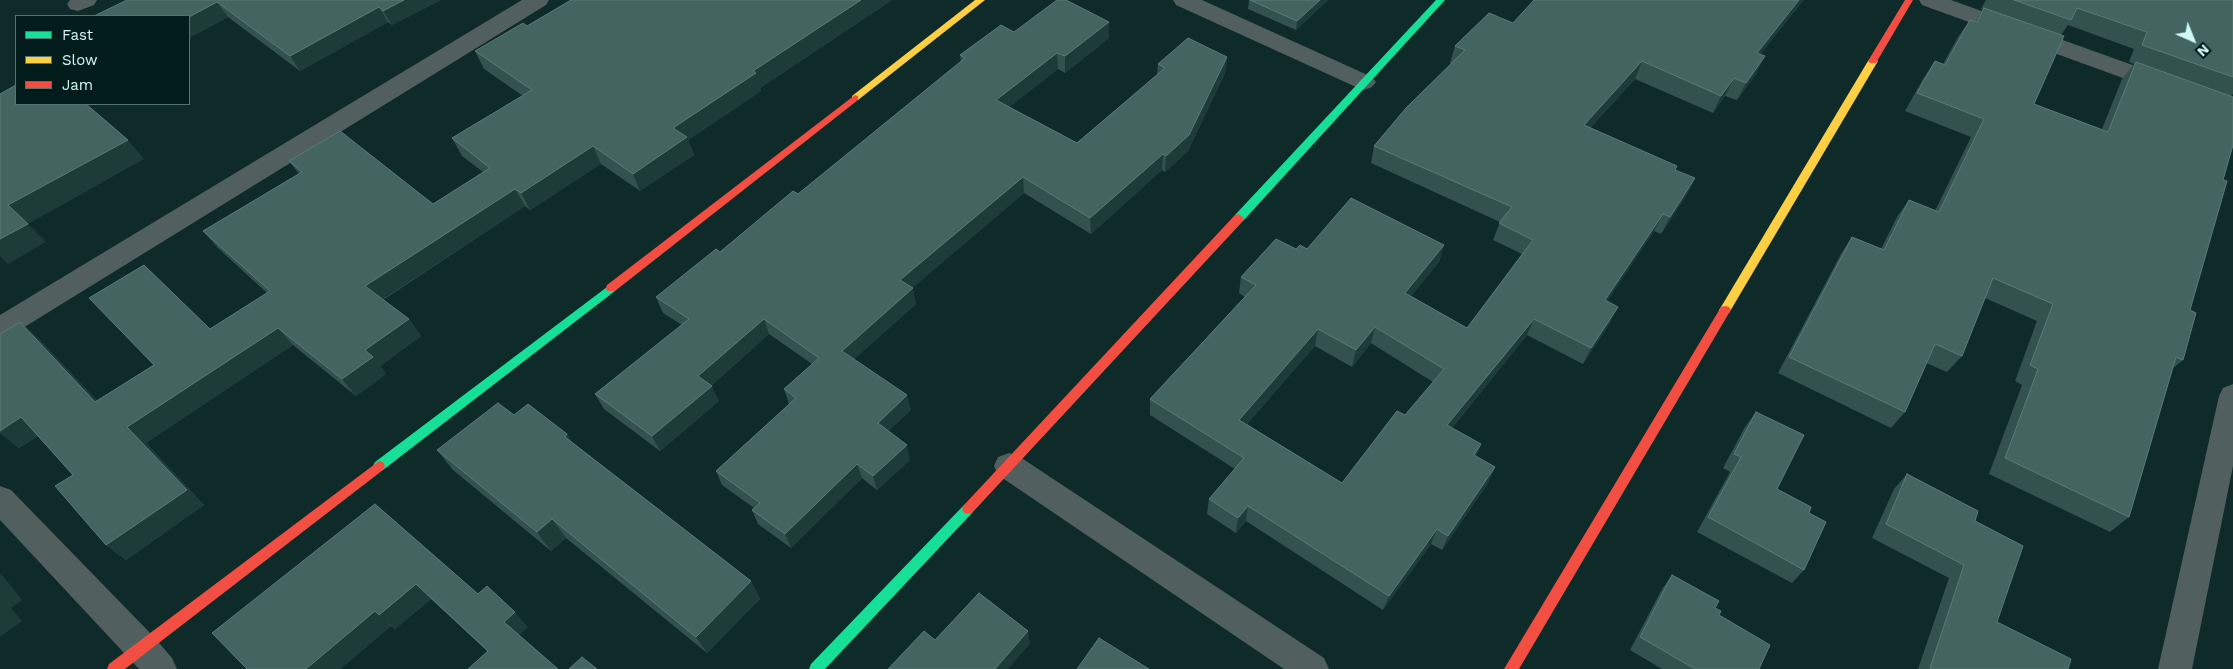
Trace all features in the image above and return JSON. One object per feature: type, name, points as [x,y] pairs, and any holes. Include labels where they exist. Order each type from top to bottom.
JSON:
[{"type":"street","points":[[0,328],[538,0]]},
{"type":"street","points":[[114,669],[151,658],[531,350],[981,0]]},
{"type":"street","points":[[1184,0],[1364,82]]},
{"type":"street","points":[[816,669],[1009,466],[1441,0]]},
{"type":"street","points":[[1511,669],[1909,0]]},
{"type":"street","points":[[1930,0],[2233,110]]},
{"type":"street","points":[[2175,669],[2233,396]]},
{"type":"street","points":[[1009,466],[1312,669]]},
{"type":"street","points":[[0,499],[151,658]]},
{"type":"building","points":[[127,0],[404,0],[383,11],[379,7],[290,56],[217,2],[190,16],[96,15]]},
{"type":"building","points":[[571,0],[861,0],[753,71],[756,73],[673,128],[687,137],[633,174],[593,146],[521,193],[515,189],[365,286],[409,319],[365,350],[373,357],[342,379],[278,328],[127,427],[187,490],[106,545],[55,486],[73,475],[21,417],[0,431],[0,334],[20,322],[95,402],[154,365],[89,298],[144,265],[210,329],[270,291],[203,231],[302,172],[289,161],[340,131],[433,204],[490,168],[452,138],[532,90],[475,51],[523,23],[527,26]]},
{"type":"building","points":[[1057,0],[1066,0],[1109,22],[1065,56],[1057,53],[996,100],[1077,143],[1165,68],[1158,64],[1188,38],[1227,57],[1189,135],[1166,156],[1163,154],[1090,218],[1023,177],[900,280],[913,288],[842,351],[907,395],[878,423],[907,445],[873,476],[857,464],[785,534],[752,510],[760,503],[716,471],[796,398],[784,389],[819,358],[764,319],[698,376],[712,386],[652,436],[595,394],[689,319],[656,297],[716,249],[720,252],[793,191],[798,194],[965,58],[960,55],[1001,25],[1014,32]]},
{"type":"building","points":[[1250,0],[1320,0],[1297,21]]},
{"type":"building","points":[[1534,0],[1799,0],[1757,53],[1765,56],[1746,83],[1734,78],[1721,96],[1642,61],[1584,125],[1677,166],[1675,170],[1695,178],[1670,217],[1663,214],[1605,300],[1618,307],[1591,348],[1534,319],[1447,425],[1481,444],[1474,455],[1495,467],[1448,536],[1437,529],[1389,596],[1248,506],[1238,518],[1209,499],[1244,458],[1150,399],[1256,285],[1241,277],[1276,239],[1296,249],[1300,245],[1307,249],[1351,198],[1444,245],[1405,293],[1467,328],[1533,240],[1499,223],[1512,207],[1374,146],[1406,108],[1465,50],[1455,46],[1489,13],[1513,23]],"holes":[[[1375,327],[1444,369],[1405,415],[1397,411],[1342,483],[1239,420],[1318,329],[1356,350]]]},
{"type":"building","points":[[2014,0],[2233,0],[2233,77],[2142,45],[2147,32],[2077,8],[2071,20]]},
{"type":"building","points":[[1984,8],[2064,36],[2034,104],[2108,132],[2136,62],[2233,97],[2233,145],[2223,180],[2227,181],[2190,310],[2196,313],[2183,360],[2176,357],[2129,517],[2005,458],[2038,369],[2030,365],[2053,304],[1993,278],[1962,356],[1935,344],[1905,412],[1789,357],[1852,237],[1884,250],[1909,200],[1939,212],[1984,119],[1917,93],[1935,61],[1945,65],[1970,20],[1977,22]]},
{"type":"building","points":[[15,86],[15,105],[87,105],[128,140],[8,205],[28,224],[0,239],[0,94]]},
{"type":"building","points":[[498,403],[514,415],[528,404],[567,434],[565,437],[751,581],[696,637],[552,519],[537,532],[437,450]]},
{"type":"building","points":[[1756,412],[1804,435],[1777,489],[1811,507],[1809,513],[1826,522],[1804,570],[1708,517],[1741,457],[1734,454]]},
{"type":"building","points":[[1907,474],[1978,511],[1975,521],[2023,546],[1997,622],[2071,659],[2068,669],[1930,668],[1964,565],[1886,524]]},
{"type":"building","points":[[375,504],[478,594],[487,586],[515,612],[504,622],[558,669],[468,669],[488,651],[416,584],[379,615],[375,611],[306,669],[247,669],[212,633]]},
{"type":"building","points":[[1672,575],[1719,601],[1715,608],[1721,611],[1719,615],[1770,645],[1759,669],[1695,669],[1640,637]]},
{"type":"building","points":[[979,593],[1028,631],[995,669],[888,669],[924,631],[935,640]]},
{"type":"building","points":[[1099,638],[1149,669],[1077,669]]},
{"type":"building","points":[[582,657],[597,669],[569,669]]},
{"type":"traffic: fast","points":[[1239,218],[1441,0]]},
{"type":"traffic: fast","points":[[379,466],[611,288]]},
{"type":"traffic: fast","points":[[816,669],[968,509]]},
{"type":"traffic: slow","points":[[855,98],[981,0]]},
{"type":"traffic: slow","points":[[1725,310],[1873,61]]},
{"type":"traffic: jam","points":[[1873,61],[1909,0]]},
{"type":"traffic: jam","points":[[611,288],[855,98]]},
{"type":"traffic: jam","points":[[968,509],[1239,218]]},
{"type":"traffic: jam","points":[[1511,669],[1725,310]]},
{"type":"traffic: jam","points":[[114,669],[379,466]]}]
